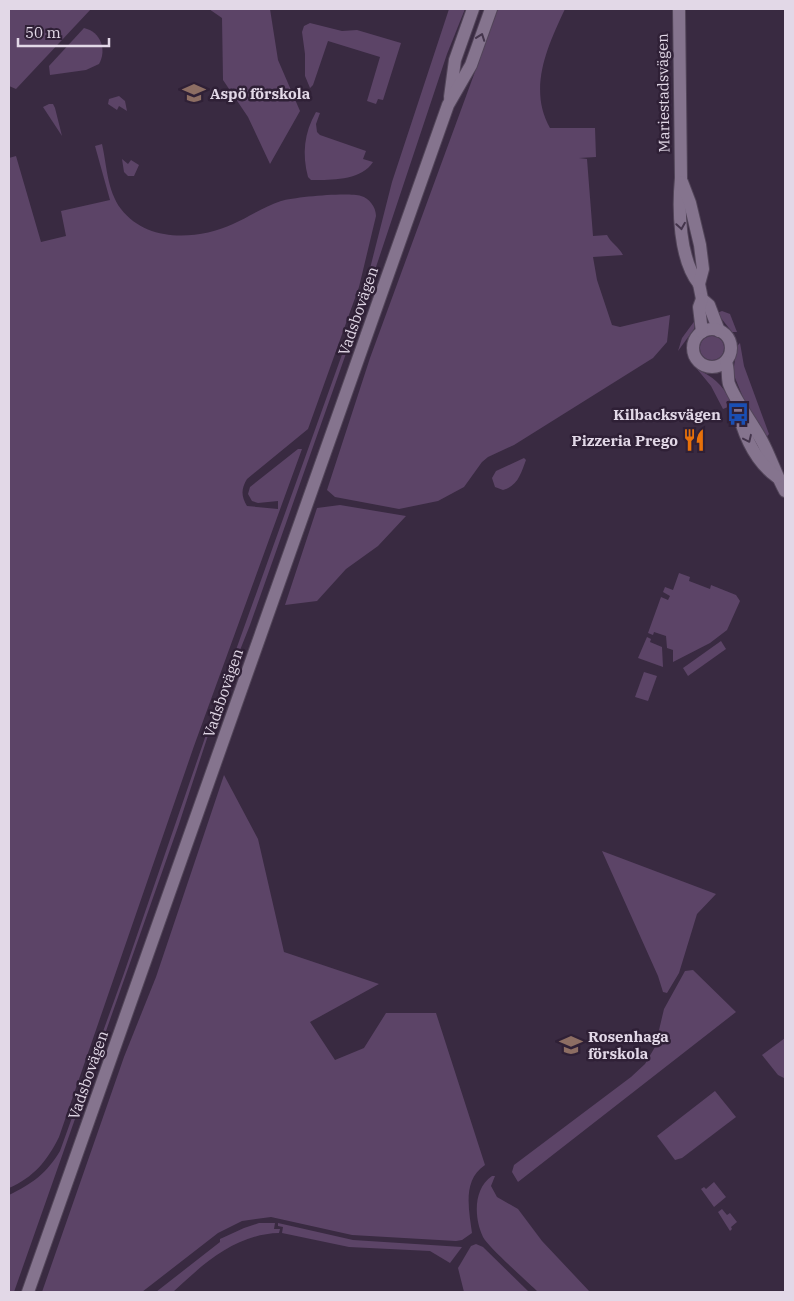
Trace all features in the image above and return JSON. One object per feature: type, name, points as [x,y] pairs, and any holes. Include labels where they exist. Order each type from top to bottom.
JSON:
[{"type":"main road","name":"Vadsbovägen","points":[[448,105],[455,60],[473,9]]},
{"type":"main road","name":"Vadsbovägen","points":[[28,1292],[448,105],[471,65],[491,9]]},
{"type":"main road","name":"Mariestadsvägen","points":[[679,9],[681,178],[690,203],[700,245],[703,269],[699,284],[702,299],[699,307],[702,332]]},
{"type":"main road","name":"Mariestadsvägen","points":[[702,299],[709,305],[719,331]]},
{"type":"main road","points":[[709,368],[726,362],[729,357],[731,344],[724,334],[713,329],[702,332],[694,340],[693,352],[698,362],[709,368],[731,387]]},
{"type":"main road","points":[[726,362],[743,428],[764,468],[777,477],[785,491]]},
{"type":"shaded area","points":[[9,9],[91,9],[16,89],[9,86]]},
{"type":"shaded area","points":[[209,9],[270,9],[278,60],[300,111],[270,164],[248,117],[223,80],[222,18]]},
{"type":"shaded area","points":[[449,9],[465,9],[447,54],[366,297],[250,625],[217,708],[179,824],[14,1292],[9,1292],[9,1195],[25,1187],[38,1177],[50,1166],[60,1151],[123,976],[218,700],[363,296],[392,182]]},
{"type":"shaded area","points":[[498,9],[565,9],[552,38],[542,68],[540,83],[544,113],[550,128],[595,128],[596,157],[579,158],[587,159],[593,236],[607,235],[623,255],[593,257],[597,280],[612,325],[620,327],[670,315],[667,342],[653,358],[514,445],[488,457],[482,462],[464,487],[438,501],[399,509],[335,497],[327,490],[370,358]]},
{"type":"shaded area","points":[[310,23],[342,31],[357,30],[401,43],[383,100],[378,99],[376,104],[367,101],[380,57],[328,41],[313,85],[310,88],[305,76],[302,32],[304,26]]},
{"type":"shaded area","points":[[84,28],[95,33],[101,42],[102,53],[99,64],[86,70],[50,75],[49,66]]},
{"type":"shaded area","points":[[119,96],[125,101],[127,111],[119,106],[117,110],[108,104],[109,99]]},
{"type":"shaded area","points":[[53,104],[55,108],[62,136],[43,107]]},
{"type":"shaded area","points":[[316,112],[320,113],[316,124],[317,132],[320,135],[366,151],[363,159],[373,162],[368,168],[361,173],[345,178],[311,180],[308,177],[305,144]]},
{"type":"shaded area","points":[[102,144],[108,178],[116,202],[132,220],[145,228],[159,233],[189,235],[204,233],[233,224],[281,201],[321,195],[354,195],[364,197],[373,206],[376,216],[359,287],[308,429],[247,479],[244,486],[242,492],[247,506],[278,509],[278,501],[258,503],[252,501],[248,494],[250,487],[298,449],[302,449],[194,746],[59,1137],[50,1154],[39,1167],[26,1179],[9,1188],[9,158],[16,156],[41,242],[66,236],[61,211],[110,200],[95,146]]},
{"type":"shaded area","points":[[122,159],[128,164],[131,160],[139,165],[134,176],[128,176],[124,172]]},
{"type":"shaded area","points":[[722,311],[730,314],[737,332],[732,332],[717,313]]},
{"type":"shaded area","points":[[696,319],[694,329],[678,351],[682,338]]},
{"type":"shaded area","points":[[712,336],[720,340],[724,348],[720,356],[712,360],[704,356],[700,348],[704,340]]},
{"type":"shaded area","points":[[740,343],[744,366],[769,434],[765,439],[747,407],[733,373],[737,346]]},
{"type":"shaded area","points":[[697,369],[720,385],[730,400],[726,402],[728,407],[723,409],[711,386]]},
{"type":"shaded area","points":[[524,458],[526,460],[516,482],[503,490],[495,487],[492,478],[496,471]]},
{"type":"shaded area","points":[[340,505],[406,516],[378,546],[346,569],[317,601],[285,605],[317,508]]},
{"type":"shaded area","points":[[679,573],[690,577],[689,581],[710,589],[711,585],[736,595],[740,601],[727,630],[710,643],[673,662],[673,650],[667,648],[666,636],[654,632],[653,635],[648,633],[661,597],[668,600],[670,596],[663,592],[665,587],[673,590]]},
{"type":"shaded area","points":[[647,637],[651,639],[650,642],[662,647],[663,667],[638,658]]},
{"type":"shaded area","points":[[721,641],[726,649],[688,676],[683,668]]},
{"type":"shaded area","points":[[644,672],[657,676],[648,701],[635,697]]},
{"type":"shaded area","points":[[224,775],[258,839],[284,952],[379,984],[310,1022],[335,1060],[364,1048],[386,1013],[436,1013],[485,1165],[478,1171],[470,1187],[469,1205],[472,1233],[462,1240],[456,1241],[352,1235],[271,1217],[242,1221],[218,1233],[142,1292],[42,1292],[124,1057],[156,977]]},
{"type":"shaded area","points":[[602,851],[716,894],[697,914],[679,973],[667,993],[663,992],[658,976]]},
{"type":"shaded area","points":[[693,970],[736,1012],[518,1182],[512,1172],[514,1165],[631,1077],[645,1064],[655,1047],[664,1009],[685,971]]},
{"type":"shaded area","points":[[785,1038],[784,1078],[778,1075],[762,1055]]},
{"type":"shaded area","points":[[715,1091],[736,1117],[682,1158],[675,1160],[657,1136]]},
{"type":"shaded area","points":[[492,1176],[495,1176],[491,1186],[497,1197],[518,1209],[542,1241],[590,1292],[538,1292],[486,1242],[478,1221],[477,1204],[481,1188]]},
{"type":"shaded area","points":[[714,1182],[726,1197],[714,1207],[701,1189],[704,1187],[706,1189]]},
{"type":"shaded area","points":[[722,1209],[727,1215],[730,1213],[737,1222],[731,1227],[730,1231],[718,1212]]},
{"type":"shaded area","points":[[259,1223],[275,1223],[274,1229],[280,1229],[279,1233],[263,1235],[234,1245],[208,1261],[173,1292],[156,1292],[220,1242],[220,1239]]},
{"type":"shaded area","points":[[278,1223],[353,1240],[462,1247],[450,1263],[430,1251],[349,1247],[282,1233],[283,1227],[278,1226]]},
{"type":"shaded area","points":[[476,1244],[483,1247],[529,1292],[464,1292],[458,1268],[471,1246]]},
{"type":"place","name":"Aspö förskola","points":[[194,93]]},
{"type":"place","name":"Kilbacksvägen","points":[[738,414]]},
{"type":"place","name":"Pizzeria Prego","points":[[694,440]]},
{"type":"place","name":"Rosenhaga förskola","points":[[571,1045]]}]
